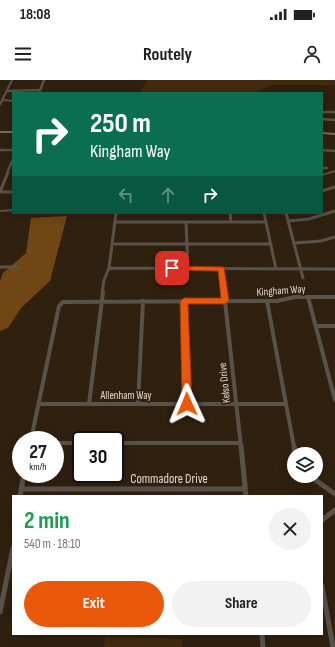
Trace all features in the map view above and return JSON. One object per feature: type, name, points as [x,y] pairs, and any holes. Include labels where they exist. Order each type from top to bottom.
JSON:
[{"type":"main road","points":[[0,132],[12,132]]},
{"type":"main road","points":[[323,133],[335,134]]},
{"type":"street","points":[[0,105],[12,80]]},
{"type":"street","points":[[7,91],[39,92],[44,80]]},
{"type":"street","points":[[2,100],[12,101]]},
{"type":"street","points":[[323,112],[335,112]]},
{"type":"street","points":[[323,119],[335,120]]},
{"type":"street","points":[[0,150],[12,150]]},
{"type":"street","points":[[323,150],[335,151]]},
{"type":"street","points":[[12,162],[0,192],[12,192]]},
{"type":"street","points":[[323,175],[335,171]]},
{"type":"street","points":[[323,191],[335,187]]},
{"type":"street","points":[[0,210],[12,210]]},
{"type":"street","points":[[288,221],[309,219],[335,210]]},
{"type":"street","points":[[89,404],[104,280],[109,268],[116,214]]},
{"type":"street","points":[[230,214],[231,222]]},
{"type":"street","points":[[264,214],[276,269]]},
{"type":"street","points":[[286,214],[303,278]]},
{"type":"street","points":[[115,222],[266,222]]},
{"type":"street","points":[[186,222],[188,269]]},
{"type":"street","points":[[294,243],[321,241],[335,237]]},
{"type":"street","points":[[112,244],[271,244]]},
{"type":"street","points":[[0,267],[19,267]]},
{"type":"street","points":[[109,268],[335,269]]},
{"type":"street","name":"Kelso Drive","points":[[222,269],[246,495]]},
{"type":"street","points":[[308,297],[335,400]]},
{"type":"street","name":"Kingham Way","points":[[39,404],[59,306],[62,303],[143,301],[267,301],[308,297],[335,297]]},
{"type":"street","points":[[138,404],[143,301]]},
{"type":"street","points":[[184,301],[187,404]]},
{"type":"street","points":[[267,301],[294,447]]},
{"type":"street","points":[[316,326],[335,326]]},
{"type":"street","points":[[33,431],[39,404]]},
{"type":"street","name":"Allenham Way","points":[[39,404],[286,404]]},
{"type":"street","points":[[124,443],[240,443]]},
{"type":"street","points":[[20,495],[22,483]]},
{"type":"street","points":[[320,483],[335,494]]},
{"type":"street","name":"Commadore Drive","points":[[21,489],[246,489]]},
{"type":"street","points":[[323,519],[335,510]]},
{"type":"street","points":[[0,612],[12,553]]},
{"type":"street","points":[[323,593],[333,647]]},
{"type":"street","points":[[262,635],[263,647]]},
{"type":"shaded area","points":[[147,80],[335,80],[335,85],[273,85],[256,92],[141,92]]},
{"type":"shaded area","points":[[67,216],[50,281],[21,308],[8,328],[0,331],[0,281],[3,273],[26,253],[31,218]]},
{"type":"shaded area","points":[[105,637],[182,639],[182,647],[104,647]]},
{"type":"route","points":[[172,268],[222,269],[225,301],[184,301],[187,404]]}]
